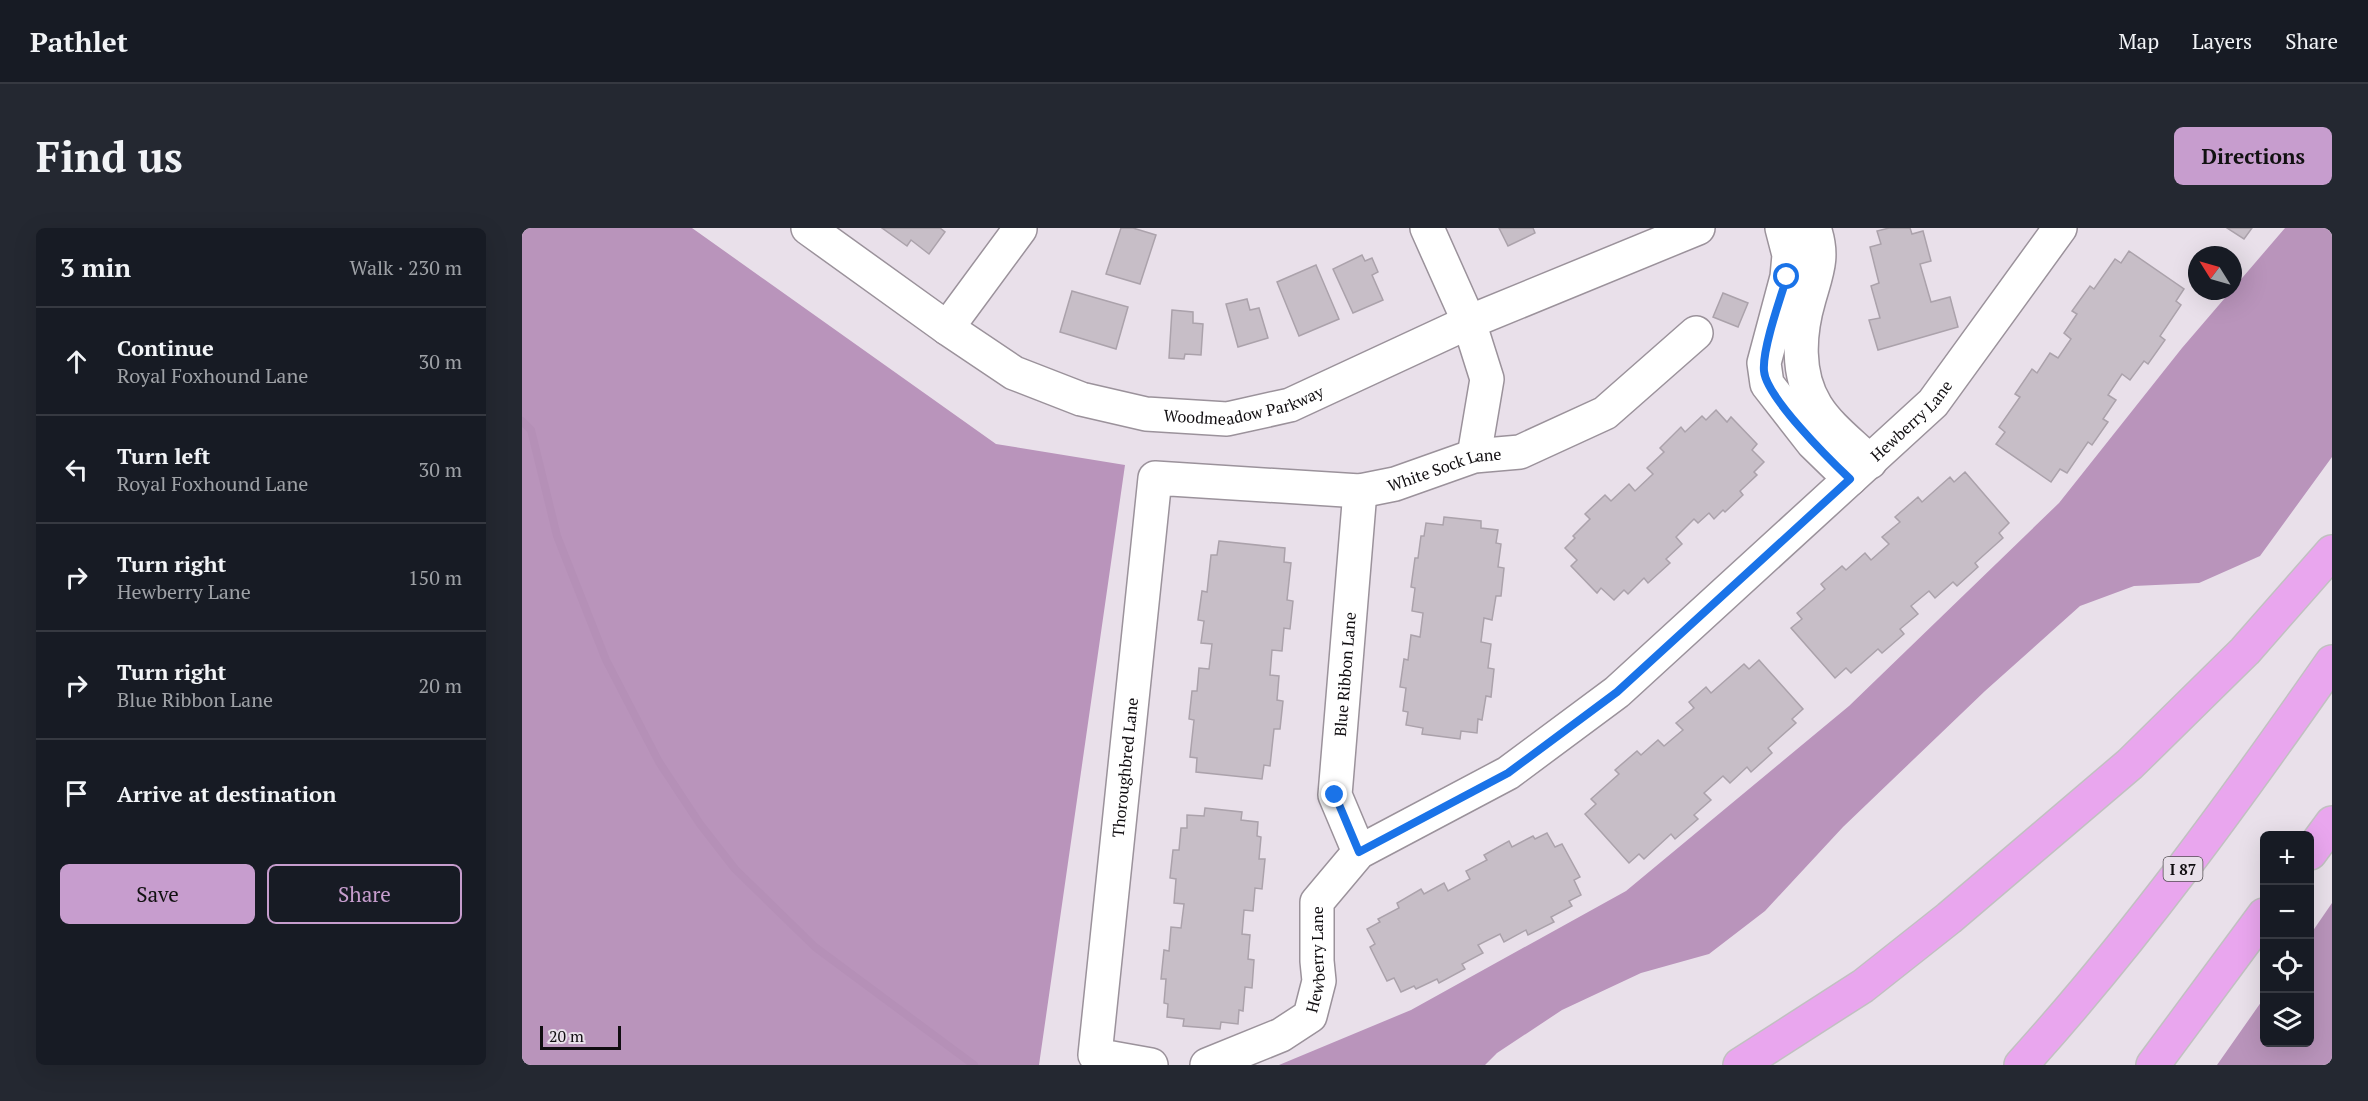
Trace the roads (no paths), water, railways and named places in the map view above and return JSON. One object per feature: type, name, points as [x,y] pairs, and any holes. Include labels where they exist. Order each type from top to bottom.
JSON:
[{"type":"highway","points":[[1740,1065],[1863,986],[1949,918],[2130,764],[2245,651],[2332,552]]},
{"type":"highway","name":"I 87","points":[[2021,1065],[2152,910],[2332,662]]},
{"type":"highway","points":[[2314,848],[2332,823]]},
{"type":"highway","points":[[2153,1065],[2260,922]]},
{"type":"street","name":"Woodmeadow Parkway","points":[[808,228],[1014,373],[1081,399],[1146,414],[1227,419],[1290,405],[1469,322],[1698,228]]},
{"type":"street","points":[[1427,228],[1469,322],[1487,379],[1474,456]]},
{"type":"street","points":[[1782,228],[1789,255],[1787,277],[1764,363],[1767,384],[1813,443],[1860,470]]},
{"type":"street","points":[[1814,228],[1820,244],[1820,261],[1805,313],[1800,344],[1809,391],[1816,406],[1833,426],[1860,470]]},
{"type":"street","name":"Hewberry Lane","points":[[1207,1065],[1281,1035],[1310,1016],[1319,981],[1317,902],[1359,852],[1508,773],[1617,692],[1933,403],[2060,228]]},
{"type":"street","points":[[947,328],[1020,229]]},
{"type":"street","name":"White Sock Lane","points":[[1155,478],[1360,491],[1395,484],[1474,456],[1521,452],[1605,413],[1696,333]]},
{"type":"street","name":"Thoroughbred Lane","points":[[1151,1065],[1095,1055],[1155,478]]},
{"type":"street","name":"Blue Ribbon Lane","points":[[1359,852],[1335,795],[1360,491]]},
{"type":"waterway","points":[[522,421],[531,430],[557,536],[606,660],[659,762],[700,824],[735,869],[815,947],[974,1065]]}]
